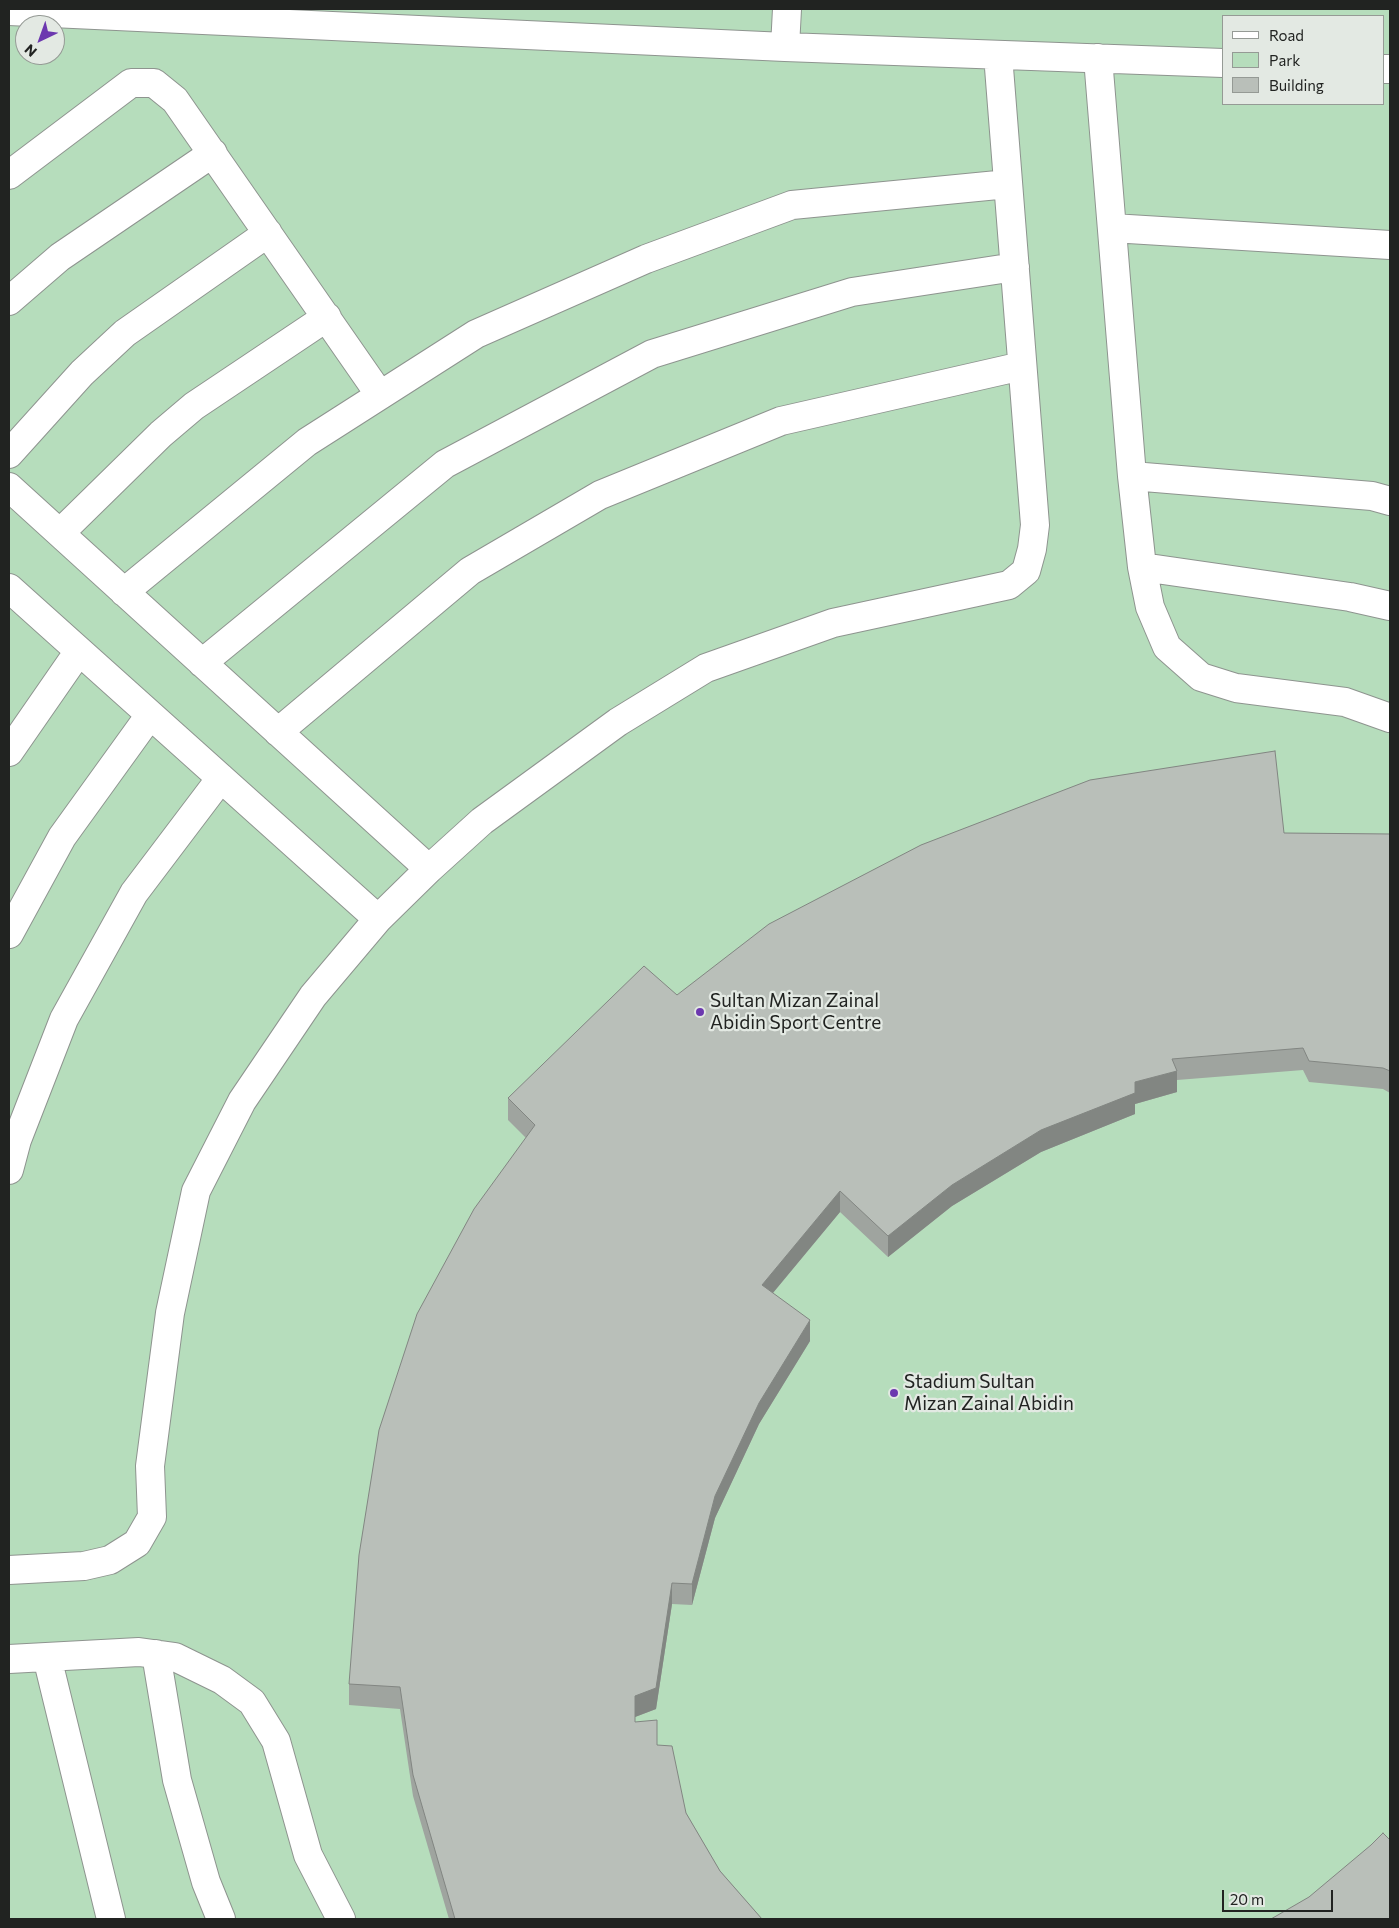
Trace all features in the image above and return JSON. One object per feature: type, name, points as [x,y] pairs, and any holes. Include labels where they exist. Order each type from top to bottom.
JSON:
[{"type":"lane","points":[[785,47],[787,9]]},
{"type":"lane","points":[[9,11],[785,47],[1222,63]]},
{"type":"lane","points":[[9,1570],[84,1566],[110,1560],[137,1543],[152,1517],[150,1466],[170,1314],[196,1191],[242,1101],[313,996],[378,919],[482,821],[610,728],[706,668],[834,623],[1009,585],[1026,571],[1032,549],[1034,525],[998,55]]},
{"type":"lane","points":[[1098,58],[1132,476],[1142,567],[1150,608],[1167,647],[1201,677],[1236,688],[1345,702],[1390,718]]},
{"type":"lane","points":[[9,175],[131,83],[154,83],[176,100],[380,395]]},
{"type":"lane","points":[[9,301],[60,257],[213,153]]},
{"type":"lane","points":[[124,592],[307,442],[476,334],[646,259],[792,205],[1008,184]]},
{"type":"lane","points":[[1112,228],[1390,246]]},
{"type":"lane","points":[[9,454],[82,373],[125,333],[268,233]]},
{"type":"lane","points":[[202,663],[445,464],[652,354],[852,292],[1015,267]]},
{"type":"lane","points":[[60,533],[160,434],[194,406],[327,318]]},
{"type":"lane","points":[[278,732],[470,571],[600,495],[781,421],[1022,366]]},
{"type":"lane","points":[[1132,476],[1372,496],[1390,501]]},
{"type":"lane","points":[[9,487],[429,869]]},
{"type":"lane","points":[[1142,567],[1350,597],[1390,606]]},
{"type":"lane","points":[[10,591],[378,919]]},
{"type":"lane","points":[[9,752],[79,651]]},
{"type":"lane","points":[[9,934],[62,837],[150,715]]},
{"type":"lane","points":[[9,1170],[17,1140],[64,1019],[134,893],[221,778]]},
{"type":"lane","points":[[9,1659],[139,1652],[175,1657],[222,1680],[252,1702],[276,1741],[308,1855],[341,1919]]},
{"type":"lane","points":[[156,1654],[177,1780],[206,1882],[221,1919]]},
{"type":"lane","points":[[47,1657],[110,1919]]},
{"type":"green space","name":"Sultan Mizan Zainal Abidin Sport Centre","points":[[9,9],[1390,9],[1390,1919],[9,1919]]},
{"type":"building","points":[[1275,751],[1284,833],[1390,834],[1390,1071],[1383,1068],[1309,1061],[1303,1048],[1172,1059],[1177,1071],[1135,1082],[1135,1093],[1041,1130],[952,1185],[888,1236],[840,1191],[762,1285],[810,1320],[759,1403],[715,1496],[692,1584],[672,1583],[656,1688],[635,1696],[635,1722],[657,1720],[657,1745],[672,1746],[686,1813],[720,1871],[762,1919],[455,1919],[413,1775],[400,1687],[349,1684],[359,1555],[379,1430],[417,1314],[474,1209],[535,1125],[508,1098],[644,966],[677,995],[769,924],[921,845],[1090,780]]},
{"type":"building","points":[[1383,1833],[1390,1838],[1390,1919],[1271,1919],[1309,1897]]},
{"type":"place","name":"Sultan Mizan Zainal Abidin Sport Centre","points":[[700,1012]]},
{"type":"place","name":"Stadium Sultan Mizan Zainal Abidin","points":[[894,1393]]}]
